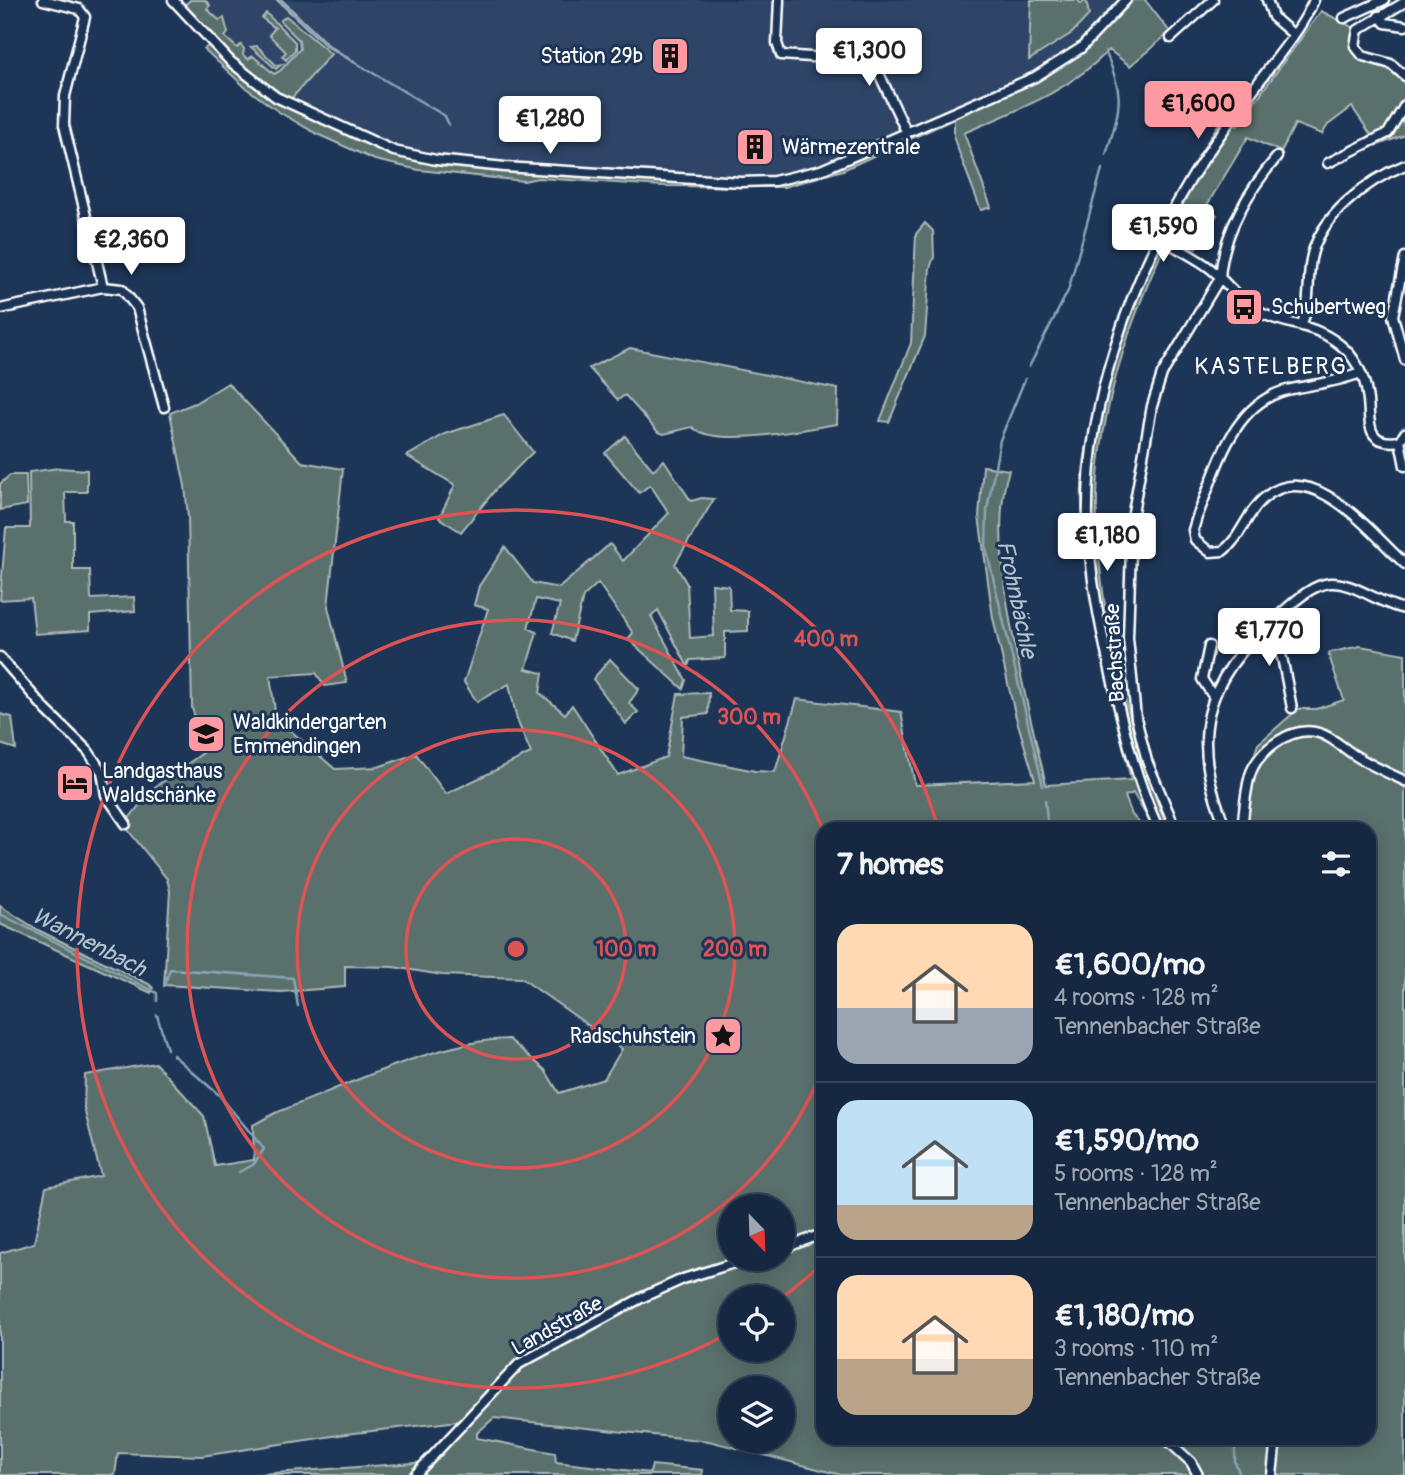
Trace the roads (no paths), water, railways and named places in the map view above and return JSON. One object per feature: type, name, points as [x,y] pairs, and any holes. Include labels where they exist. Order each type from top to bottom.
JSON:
[{"type":"street","points":[[43,0],[79,9],[85,17],[65,96],[64,125],[103,287]]},
{"type":"street","points":[[173,0],[231,62],[276,97],[366,141],[418,157],[622,176],[774,181],[836,165],[906,131],[1049,69],[1080,48],[1126,0]]},
{"type":"street","points":[[779,0],[777,43],[781,55],[870,61],[875,65],[906,131]]},
{"type":"street","points":[[1171,38],[1213,0]]},
{"type":"street","points":[[1267,0],[1273,17],[1294,35]]},
{"type":"street","points":[[1156,822],[1132,764],[1107,657],[1093,574],[1088,511],[1095,433],[1105,385],[1141,277],[1160,238],[1215,142],[1294,35],[1314,0]]},
{"type":"street","points":[[1344,18],[1384,0]]},
{"type":"street","points":[[1405,2],[1358,30],[1355,46],[1363,56],[1391,64],[1405,76]]},
{"type":"street","points":[[1379,16],[1385,23],[1405,26]]},
{"type":"street","points":[[1328,163],[1388,133],[1402,108]]},
{"type":"street","points":[[1220,278],[1221,263],[1243,207],[1252,188],[1277,157]]},
{"type":"street","points":[[1302,324],[1311,295],[1312,257],[1320,232],[1335,213],[1375,182],[1405,165]]},
{"type":"street","points":[[1160,238],[1210,268],[1236,296],[1257,312],[1302,324],[1331,338],[1346,350],[1360,373],[1368,395],[1369,425],[1380,439],[1403,437],[1405,466]]},
{"type":"street","points":[[1405,257],[1393,316],[1405,360]]},
{"type":"street","name":"Bachstraße","points":[[1173,822],[1147,761],[1136,718],[1128,638],[1132,518],[1152,406],[1162,374],[1220,278]]},
{"type":"street","points":[[1,306],[103,287],[122,289],[134,300],[164,407]]},
{"type":"street","points":[[1360,373],[1343,380],[1271,395],[1248,410],[1234,432],[1197,517],[1193,530],[1195,540],[1210,552],[1223,551],[1230,546],[1261,500],[1280,488],[1302,485],[1321,491],[1342,505],[1405,564]]},
{"type":"street","points":[[1224,822],[1206,770],[1205,750],[1213,696],[1239,653],[1270,622],[1317,586],[1342,584],[1388,606],[1405,609]]},
{"type":"street","points":[[1270,622],[1283,662],[1292,708]]},
{"type":"street","points":[[1209,646],[1202,679],[1213,696]]},
{"type":"street","points":[[0,657],[46,710],[88,751],[102,772],[106,795],[126,824]]},
{"type":"street","points":[[1243,822],[1251,772],[1267,751],[1280,740],[1300,732],[1318,733],[1334,740],[1360,758],[1405,781]]},
{"type":"street","points":[[795,1244],[816,1236]]},
{"type":"street","name":"Landstraße","points":[[415,1475],[519,1364],[643,1297],[683,1279],[718,1268]]},
{"type":"street","points":[[1173,1445],[1191,1462],[1198,1475]]},
{"type":"street","points":[[1272,1475],[1275,1445]]},
{"type":"waterway","points":[[280,0],[326,45],[445,116],[449,125]]},
{"type":"waterway","name":"Frohnbächle","points":[[1105,51],[1116,80],[1119,103],[1106,155]]},
{"type":"waterway","name":"Frohnbächle","points":[[1029,367],[1068,291],[1102,169]]},
{"type":"waterway","name":"Frohnbächle","points":[[1025,379],[1000,440],[987,510],[986,548],[1043,786]]},
{"type":"waterway","name":"Frohnbächle","points":[[1045,800],[1047,822]]},
{"type":"waterway","name":"Wannenbach","points":[[0,914],[157,993],[157,1001]]},
{"type":"waterway","name":"Wannenbach","points":[[164,986],[170,969],[293,978],[298,1006]]},
{"type":"waterway","name":"Wannenbach","points":[[157,1015],[167,1049]]},
{"type":"waterway","name":"Wannenbach","points":[[173,1055],[219,1095],[264,1149],[253,1165],[239,1172]]},
{"type":"waterway","name":"Frohnbächle","points":[[1235,1445],[1235,1462],[1240,1475]]},
{"type":"place","name":"Station 29b","points":[[670,56]]},
{"type":"place","name":"Wärmezentrale","points":[[755,147]]},
{"type":"place","name":"Schubertweg","points":[[1244,307]]},
{"type":"place","name":"Waldkindergarten Emmendingen","points":[[206,734]]},
{"type":"place","name":"Landgasthaus Waldschänke","points":[[75,783]]},
{"type":"place","name":"Radschuhstein","points":[[723,1036]]},
{"type":"district","name":"KASTELBERG","points":[[1271,366]]}]
